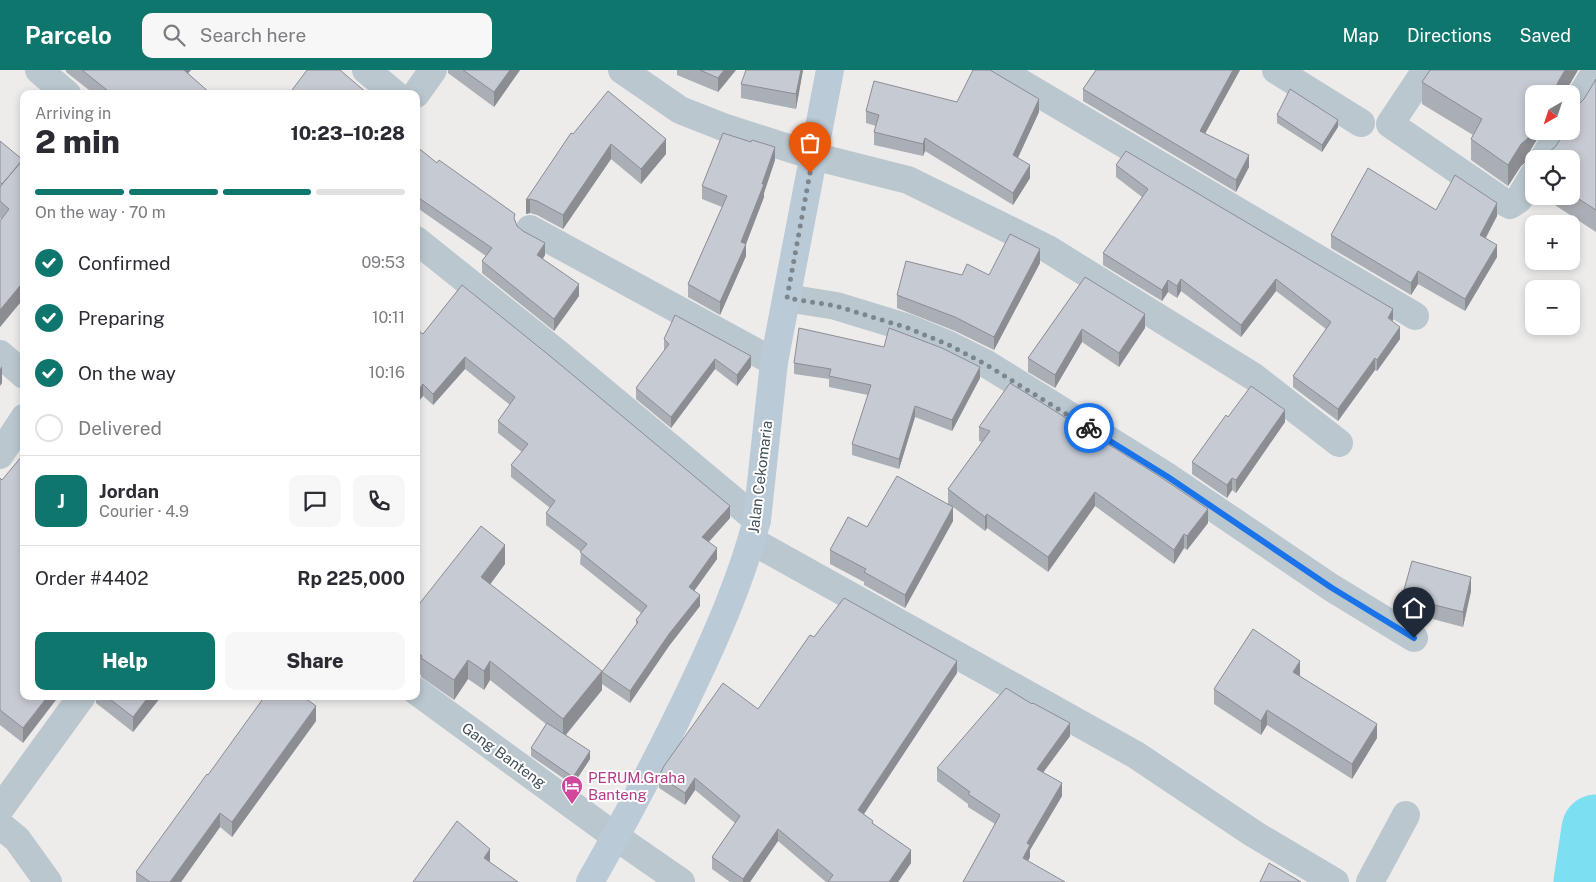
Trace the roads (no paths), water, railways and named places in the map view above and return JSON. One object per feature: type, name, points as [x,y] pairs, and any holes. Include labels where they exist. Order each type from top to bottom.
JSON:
[{"type":"street","points":[[39,70],[62,90]]},
{"type":"street","points":[[366,70],[391,90]]},
{"type":"street","points":[[419,90],[433,70]]},
{"type":"street","points":[[622,70],[680,110],[723,127],[814,156],[908,180],[1048,249],[1254,377],[1340,443]]},
{"type":"street","name":"Jalan Cekomaria","points":[[590,882],[616,837],[676,721],[712,645],[731,601],[754,531],[774,362],[830,70]]},
{"type":"street","points":[[999,70],[1415,316]]},
{"type":"street","points":[[1276,70],[1361,123]]},
{"type":"street","points":[[1426,70],[1390,124],[1488,192],[1510,204],[1519,199],[1525,189]]},
{"type":"street","points":[[1580,97],[1596,71]]},
{"type":"street","points":[[530,229],[774,362]]},
{"type":"street","points":[[420,243],[556,352],[754,531],[1136,755],[1254,834],[1335,882]]},
{"type":"street","points":[[787,298],[836,306],[908,328],[949,345],[985,364],[1168,477],[1332,588],[1414,638]]},
{"type":"street","points":[[0,354],[20,372]]},
{"type":"street","points":[[0,455],[20,424]]},
{"type":"street","name":"Gang Banteng","points":[[420,694],[681,882]]},
{"type":"street","points":[[0,809],[79,700]]},
{"type":"street","points":[[1370,882],[1406,815]]},
{"type":"street","points":[[0,825],[17,839],[48,882]]},
{"type":"waterway","points":[[1588,882],[1596,829]]},
{"type":"place","name":"PERUM.Graha Banteng","points":[[572,805]]}]
